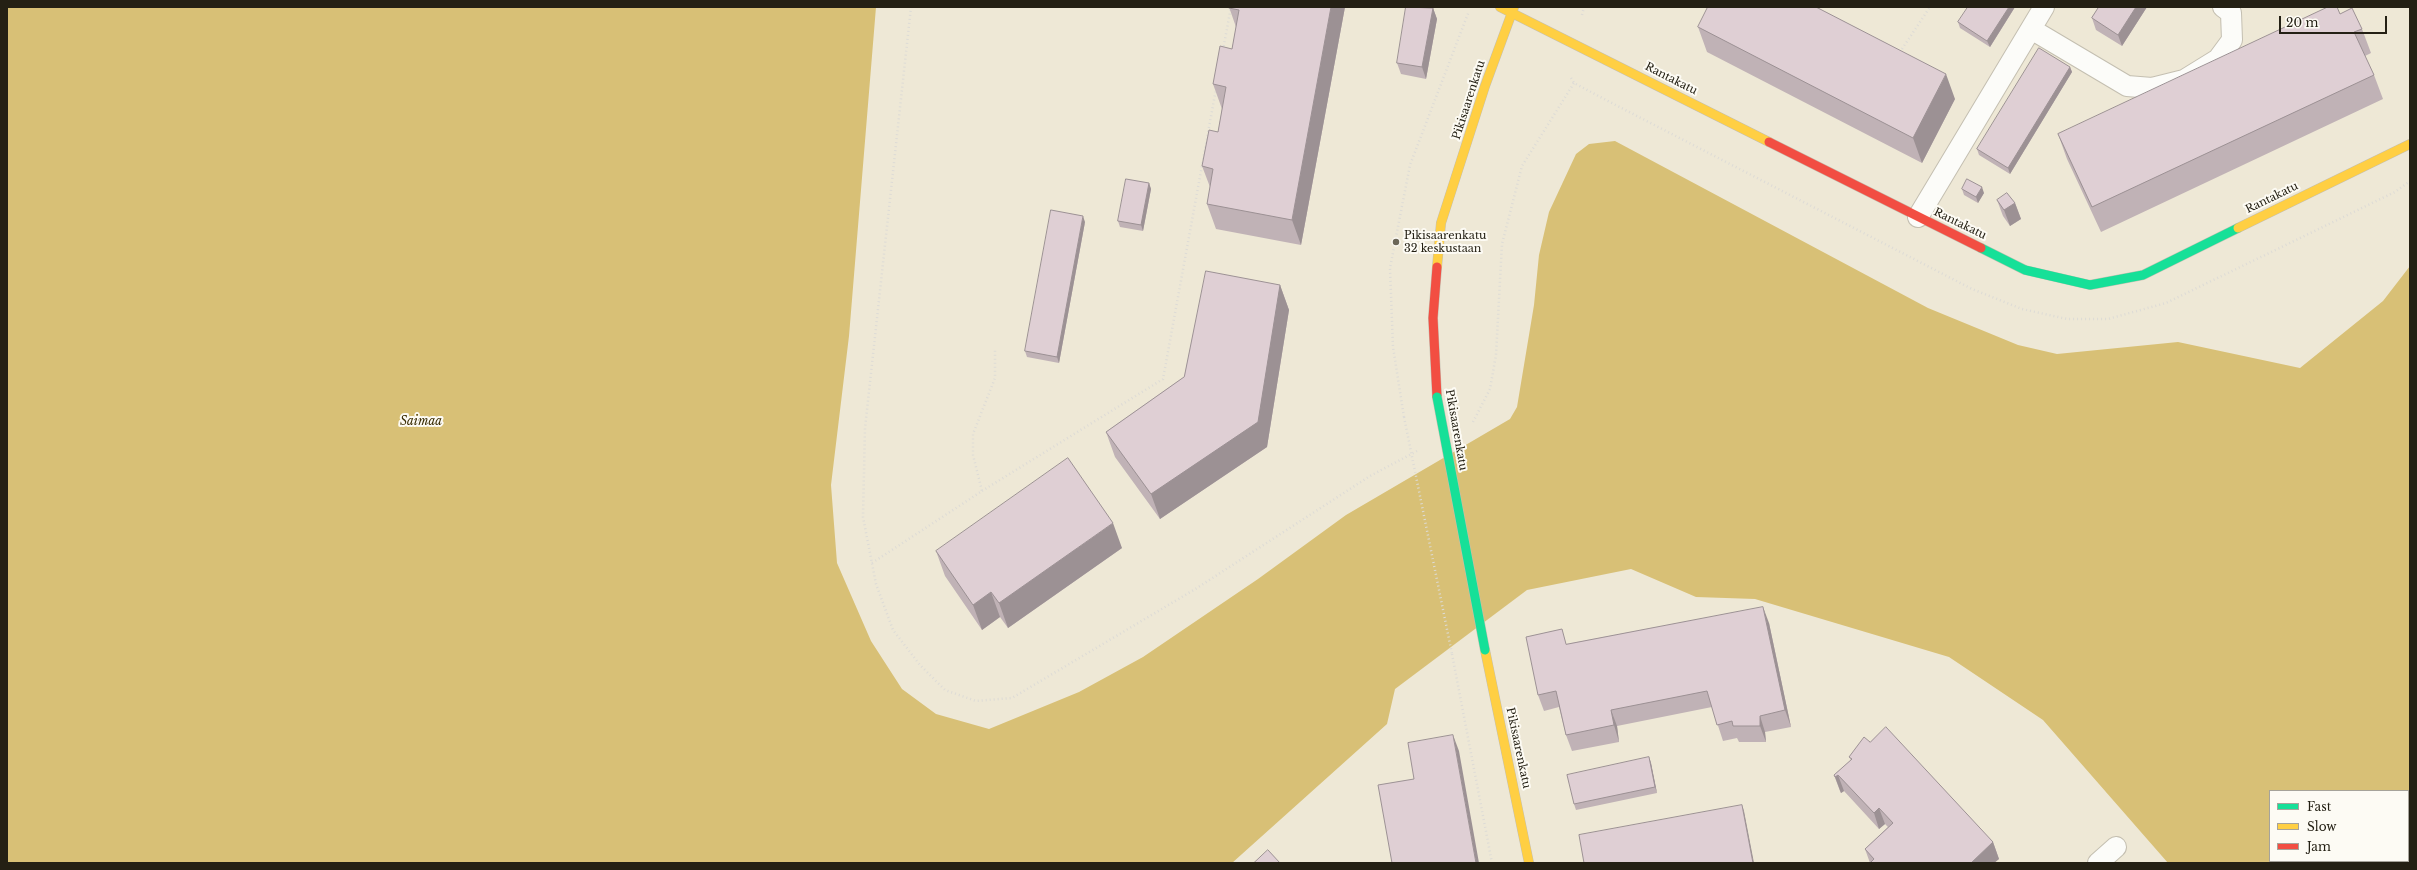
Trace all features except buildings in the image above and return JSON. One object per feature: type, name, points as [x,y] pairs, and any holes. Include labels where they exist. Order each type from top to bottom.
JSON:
[{"type":"street","name":"Rantakatu","points":[[1500,7],[1513,9],[1918,217],[2025,270],[2090,285],[2143,275],[2410,144]]},
{"type":"street","name":"Pikisaarenkatu","points":[[1513,9],[1485,86],[1441,222],[1433,318],[1437,397],[1485,650],[1529,863]]},
{"type":"lane","points":[[1918,217],[2044,7]]},
{"type":"lane","points":[[2031,29],[2127,86],[2152,88],[2184,80],[2218,59],[2232,40],[2231,13],[2223,7]]},
{"type":"lane","points":[[2098,863],[2116,847]]},
{"type":"path","points":[[911,7],[865,428],[863,517],[876,584],[893,630],[920,665],[945,690],[976,701],[1012,698],[1197,588],[1370,476],[1423,448]]},
{"type":"path","points":[[1222,53],[1231,7]]},
{"type":"path","points":[[1902,49],[1930,7]]},
{"type":"path","points":[[1468,425],[1473,422],[1490,389],[1496,355],[1502,244],[1522,166],[1574,83]]},
{"type":"path","points":[[872,563],[982,491],[1162,379],[1217,84]]},
{"type":"path","points":[[982,491],[973,455],[973,434],[995,378],[996,348]]},
{"type":"path","points":[[1404,417],[1452,654],[1492,863]]},
{"type":"water","name":"Saimaa","points":[[7,7],[876,7],[849,336],[831,485],[837,563],[871,641],[902,689],[936,714],[989,729],[1079,692],[1143,657],[1258,579],[1346,515],[1510,419],[1517,407],[1534,305],[1539,255],[1549,212],[1576,154],[1589,144],[1615,141],[1928,308],[2018,345],[2057,354],[2178,342],[2300,368],[2383,301],[2410,266],[2410,863],[2168,863],[2043,720],[1949,657],[1755,599],[1696,597],[1631,569],[1527,590],[1395,689],[1387,724],[1232,863],[7,863]]},
{"type":"traffic: fast","points":[[1981,248],[2025,270],[2090,285],[2143,275],[2238,228]]},
{"type":"traffic: fast","points":[[1437,397],[1485,650]]},
{"type":"traffic: slow","points":[[1500,7],[1769,142]]},
{"type":"traffic: slow","points":[[1437,267],[1441,223],[1485,86],[1514,7]]},
{"type":"traffic: slow","points":[[2238,228],[2410,144]]},
{"type":"traffic: slow","points":[[1485,650],[1529,863]]},
{"type":"traffic: jam","points":[[1769,142],[1981,248]]},
{"type":"traffic: jam","points":[[1437,267],[1433,318],[1437,397]]},
{"type":"place","name":"Pikisaarenkatu 32 keskustaan","points":[[1396,242]]}]
